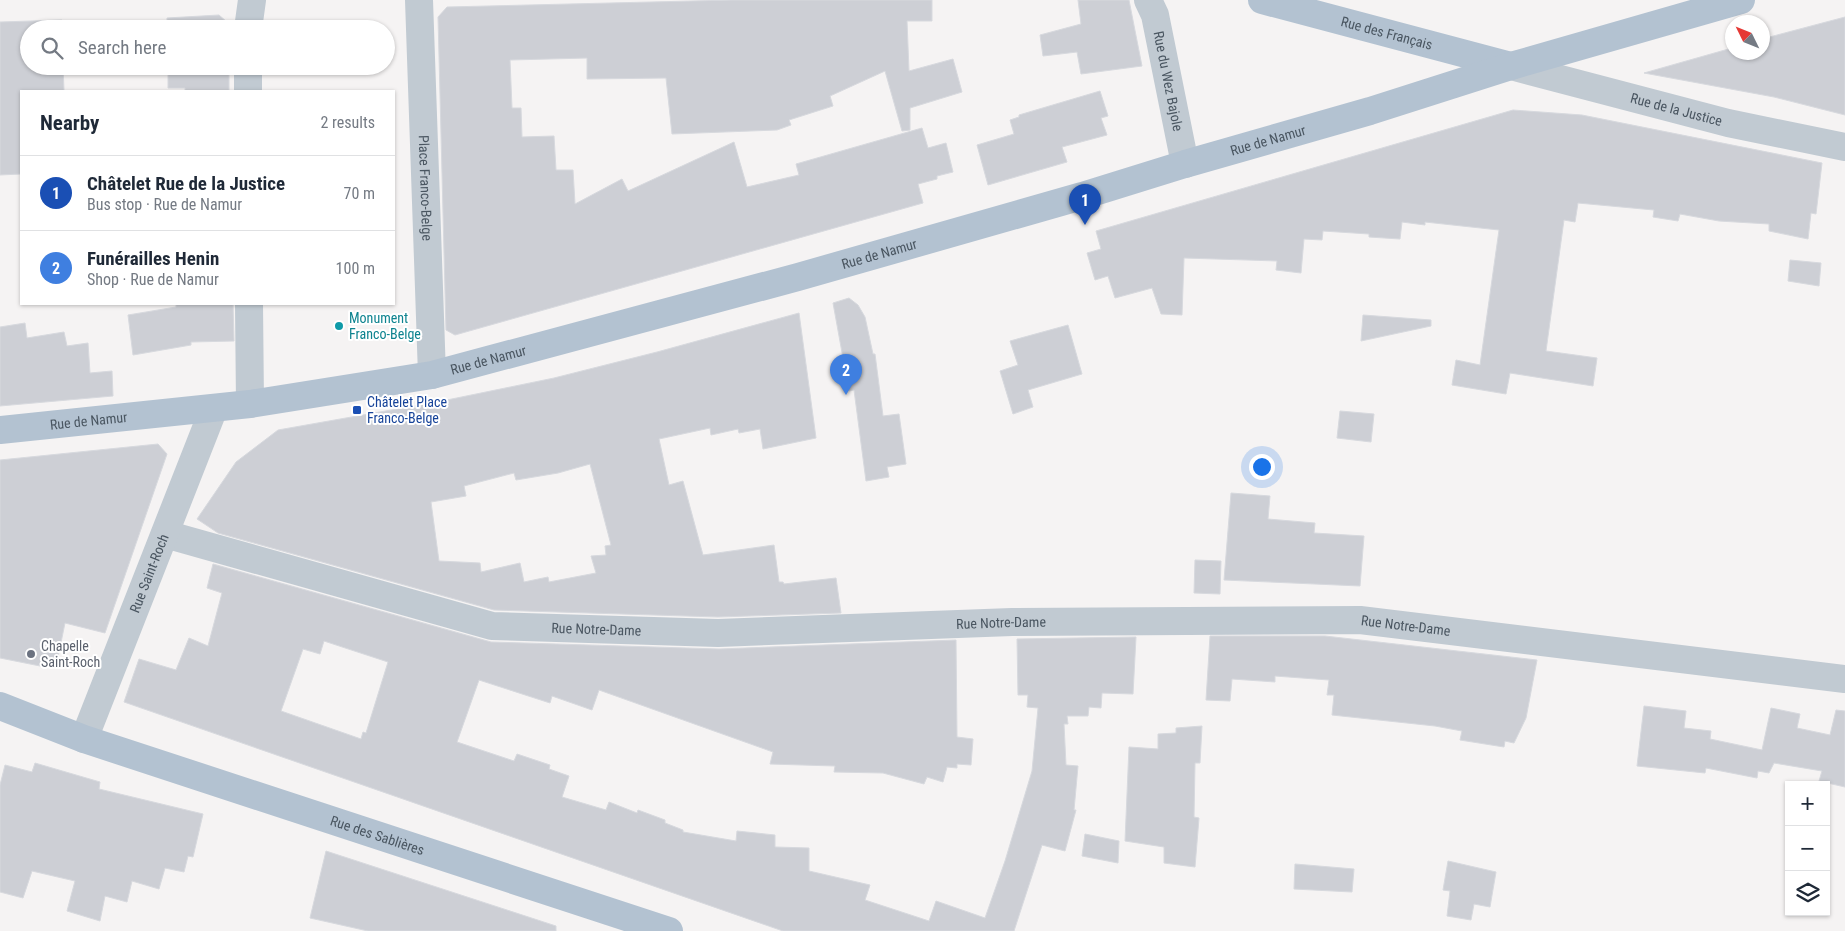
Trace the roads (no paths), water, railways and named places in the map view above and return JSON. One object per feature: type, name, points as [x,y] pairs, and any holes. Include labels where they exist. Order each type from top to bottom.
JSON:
[{"type":"main road","name":"Rue des Français","points":[[1262,0],[1511,66]]},
{"type":"main road","name":"Rue de Namur","points":[[0,430],[250,404],[432,375],[798,278],[1370,111],[1511,66],[1741,0]]},
{"type":"main road","name":"Rue des Sablières","points":[[1,709],[84,739],[669,931]]},
{"type":"street","points":[[249,20],[252,0]]},
{"type":"street","name":"Place Franco-Belge","points":[[419,0],[432,375]]},
{"type":"street","name":"Rue du Wez Bajole","points":[[1148,0],[1155,15],[1185,164]]},
{"type":"street","name":"Rue de la Justice","points":[[1511,66],[1728,124],[1845,147]]},
{"type":"street","points":[[248,75],[248,90]]},
{"type":"street","points":[[249,305],[250,404]]},
{"type":"street","name":"Rue Saint-Roch","points":[[84,739],[214,408]]},
{"type":"street","name":"Rue Notre-Dame","points":[[165,534],[492,626],[718,633],[1012,622],[1360,620],[1845,679]]},
{"type":"place","name":"Châtelet Rue de la Justice","points":[[1085,225]]},
{"type":"place","name":"Monument Franco-Belge","points":[[339,326]]},
{"type":"place","name":"Funérailles Henin","points":[[846,395]]},
{"type":"place","name":"Châtelet Place Franco-Belge","points":[[357,410]]},
{"type":"place","name":"Chapelle Saint-Roch","points":[[31,654]]}]
